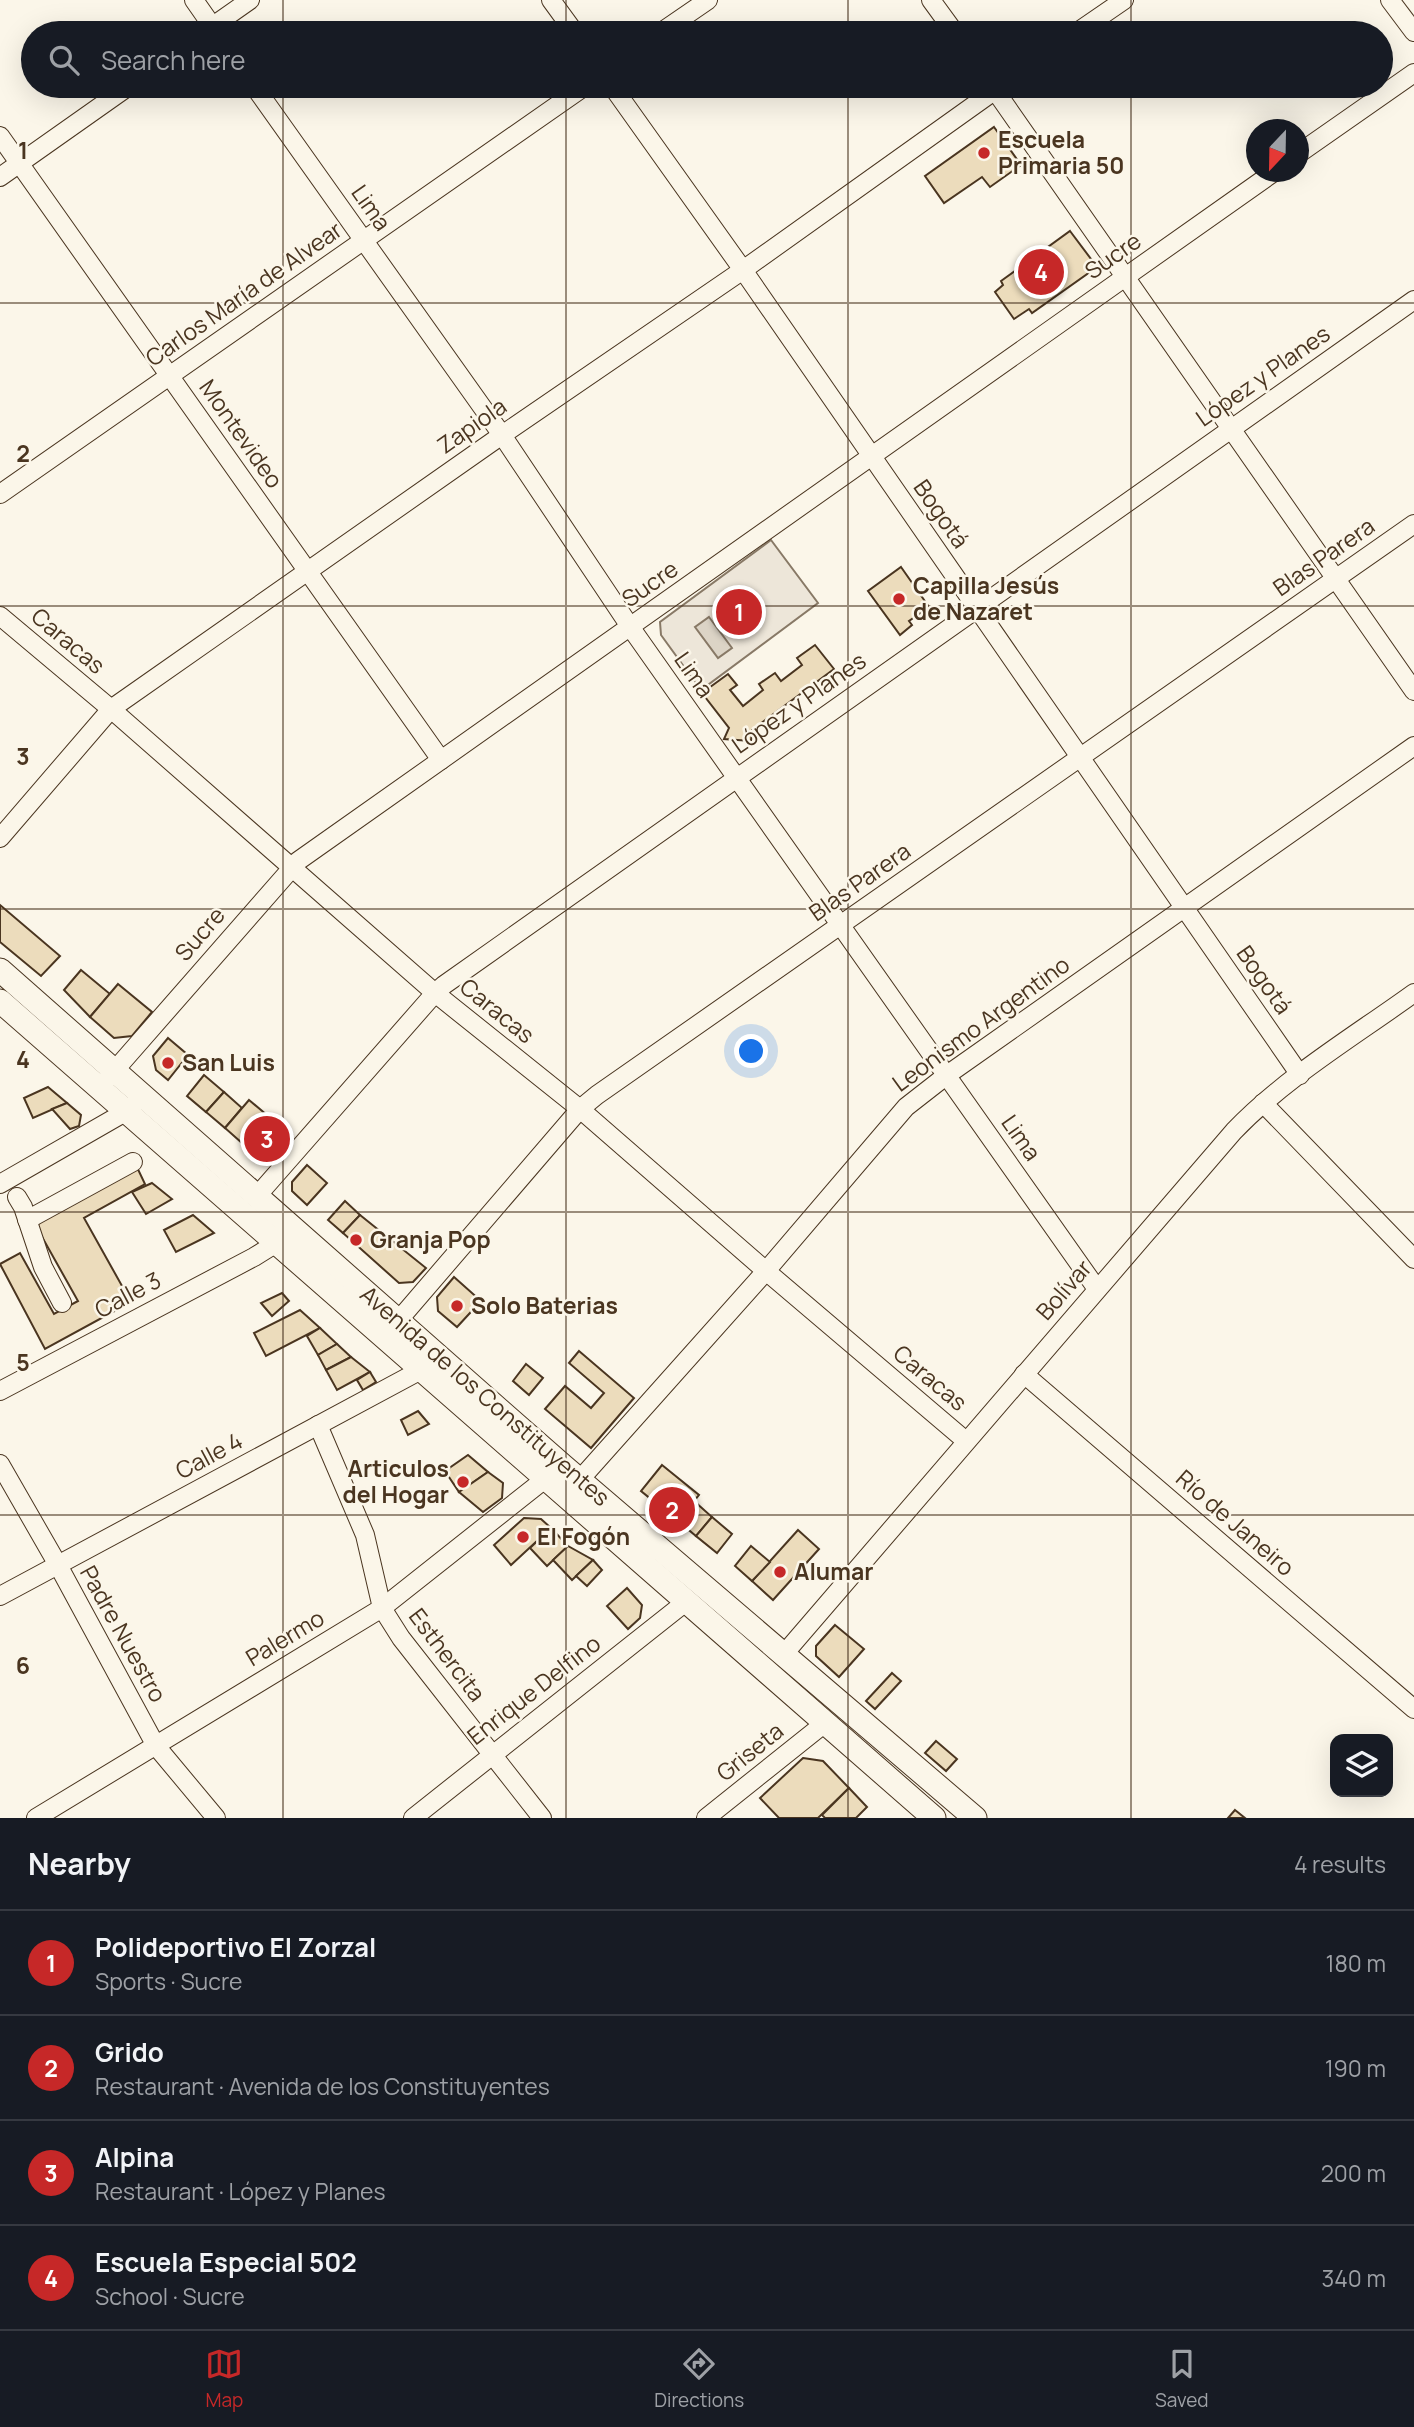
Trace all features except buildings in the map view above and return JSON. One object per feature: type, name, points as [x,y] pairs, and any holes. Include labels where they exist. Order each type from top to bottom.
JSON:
[{"type":"main road","name":"Avenida de los Constituyentes","points":[[0,970],[278,1242],[392,1328]]},
{"type":"main road","name":"Avenida de los Constituyentes","points":[[0,1001],[108,1078]]},
{"type":"main road","name":"Avenida de los Constituyentes","points":[[135,1103],[257,1196],[545,1479],[934,1818]]},
{"type":"main road","name":"Avenida de los Constituyentes","points":[[429,1363],[579,1479],[975,1818]]},
{"type":"street","points":[[194,0],[206,21]]},
{"type":"street","points":[[224,21],[250,0]]},
{"type":"street","points":[[551,0],[566,21]]},
{"type":"street","points":[[677,21],[708,0]]},
{"type":"street","points":[[931,0],[946,21]]},
{"type":"street","points":[[1093,21],[1124,0]]},
{"type":"street","points":[[1390,0],[1414,32]]},
{"type":"street","points":[[1393,88],[1414,73]]},
{"type":"street","points":[[0,177],[112,98]]},
{"type":"street","name":"Lima","points":[[263,98],[502,435],[631,628],[1097,1289]]},
{"type":"street","name":"Carlos María de Alvear","points":[[0,494],[568,98]]},
{"type":"street","name":"Bogotá","points":[[621,98],[743,270],[1300,1074]]},
{"type":"street","name":"Zapiola","points":[[0,838],[111,709],[743,270],[981,98]]},
{"type":"street","points":[[1003,98],[1414,691]]},
{"type":"street","points":[[1309,147],[1379,98]]},
{"type":"street","name":"Montevideo","points":[[0,136],[441,760]]},
{"type":"street","name":"Sucre","points":[[108,1078],[290,867],[1261,182]]},
{"type":"street","name":"López y Planes","points":[[257,1196],[435,993],[736,777],[1414,300]]},
{"type":"street","name":"Blas Parera","points":[[392,1328],[580,1109],[1414,524]]},
{"type":"street","name":"Caracas","points":[[0,616],[111,709],[435,993],[580,1109],[967,1441]]},
{"type":"street","name":"Leonismo Argentino","points":[[579,1479],[766,1271],[906,1107],[947,1075],[1414,746]]},
{"type":"street","name":"Bolívar","points":[[784,1654],[1234,1131],[1263,1103],[1300,1074],[1414,993]]},
{"type":"street","points":[[0,1184],[135,1103]]},
{"type":"street","points":[[1263,1103],[1414,1259]]},
{"type":"street","points":[[27,1220],[133,1162]]},
{"type":"street","points":[[18,1197],[43,1267],[62,1303]]},
{"type":"street","name":"Calle 3","points":[[0,1391],[278,1242]]},
{"type":"street","name":"Calle 4","points":[[0,1596],[429,1363]]},
{"type":"street","name":"Río de Janeiro","points":[[1024,1374],[1414,1709]]},
{"type":"street","name":"Esthercita","points":[[318,1425],[365,1535],[382,1608],[401,1638],[542,1818]]},
{"type":"street","name":"Padre Nuestro","points":[[0,1464],[156,1746],[216,1818]]},
{"type":"street","points":[[545,1479],[579,1479]]},
{"type":"street","name":"Palermo","points":[[36,1818],[382,1608],[545,1479]]},
{"type":"street","name":"Enrique Delfino","points":[[413,1818],[687,1601]]},
{"type":"street","name":"Griseta","points":[[706,1818],[825,1723]]},
{"type":"shaded area","points":[[771,540],[818,603],[701,690],[661,635],[660,622]]},
{"type":"shaded area","points":[[709,617],[732,648],[718,658],[695,627]]},
{"type":"place","name":"Escuela Primaria 50","points":[[984,153]]},
{"type":"place","name":"Escuela Especial 502","points":[[1041,272]]},
{"type":"place","name":"Capilla Jesús de Nazaret","points":[[899,599]]},
{"type":"place","name":"Polideportivo El Zorzal","points":[[739,612]]},
{"type":"place","name":"San Luis","points":[[168,1063]]},
{"type":"place","name":"Alpina","points":[[267,1139]]},
{"type":"place","name":"Granja Pop","points":[[356,1240]]},
{"type":"place","name":"Solo Baterias","points":[[457,1306]]},
{"type":"place","name":"Articulos del Hogar","points":[[463,1482]]},
{"type":"place","name":"Grido","points":[[672,1510]]},
{"type":"place","name":"El Fogón","points":[[523,1537]]},
{"type":"place","name":"Alumar","points":[[780,1572]]}]
